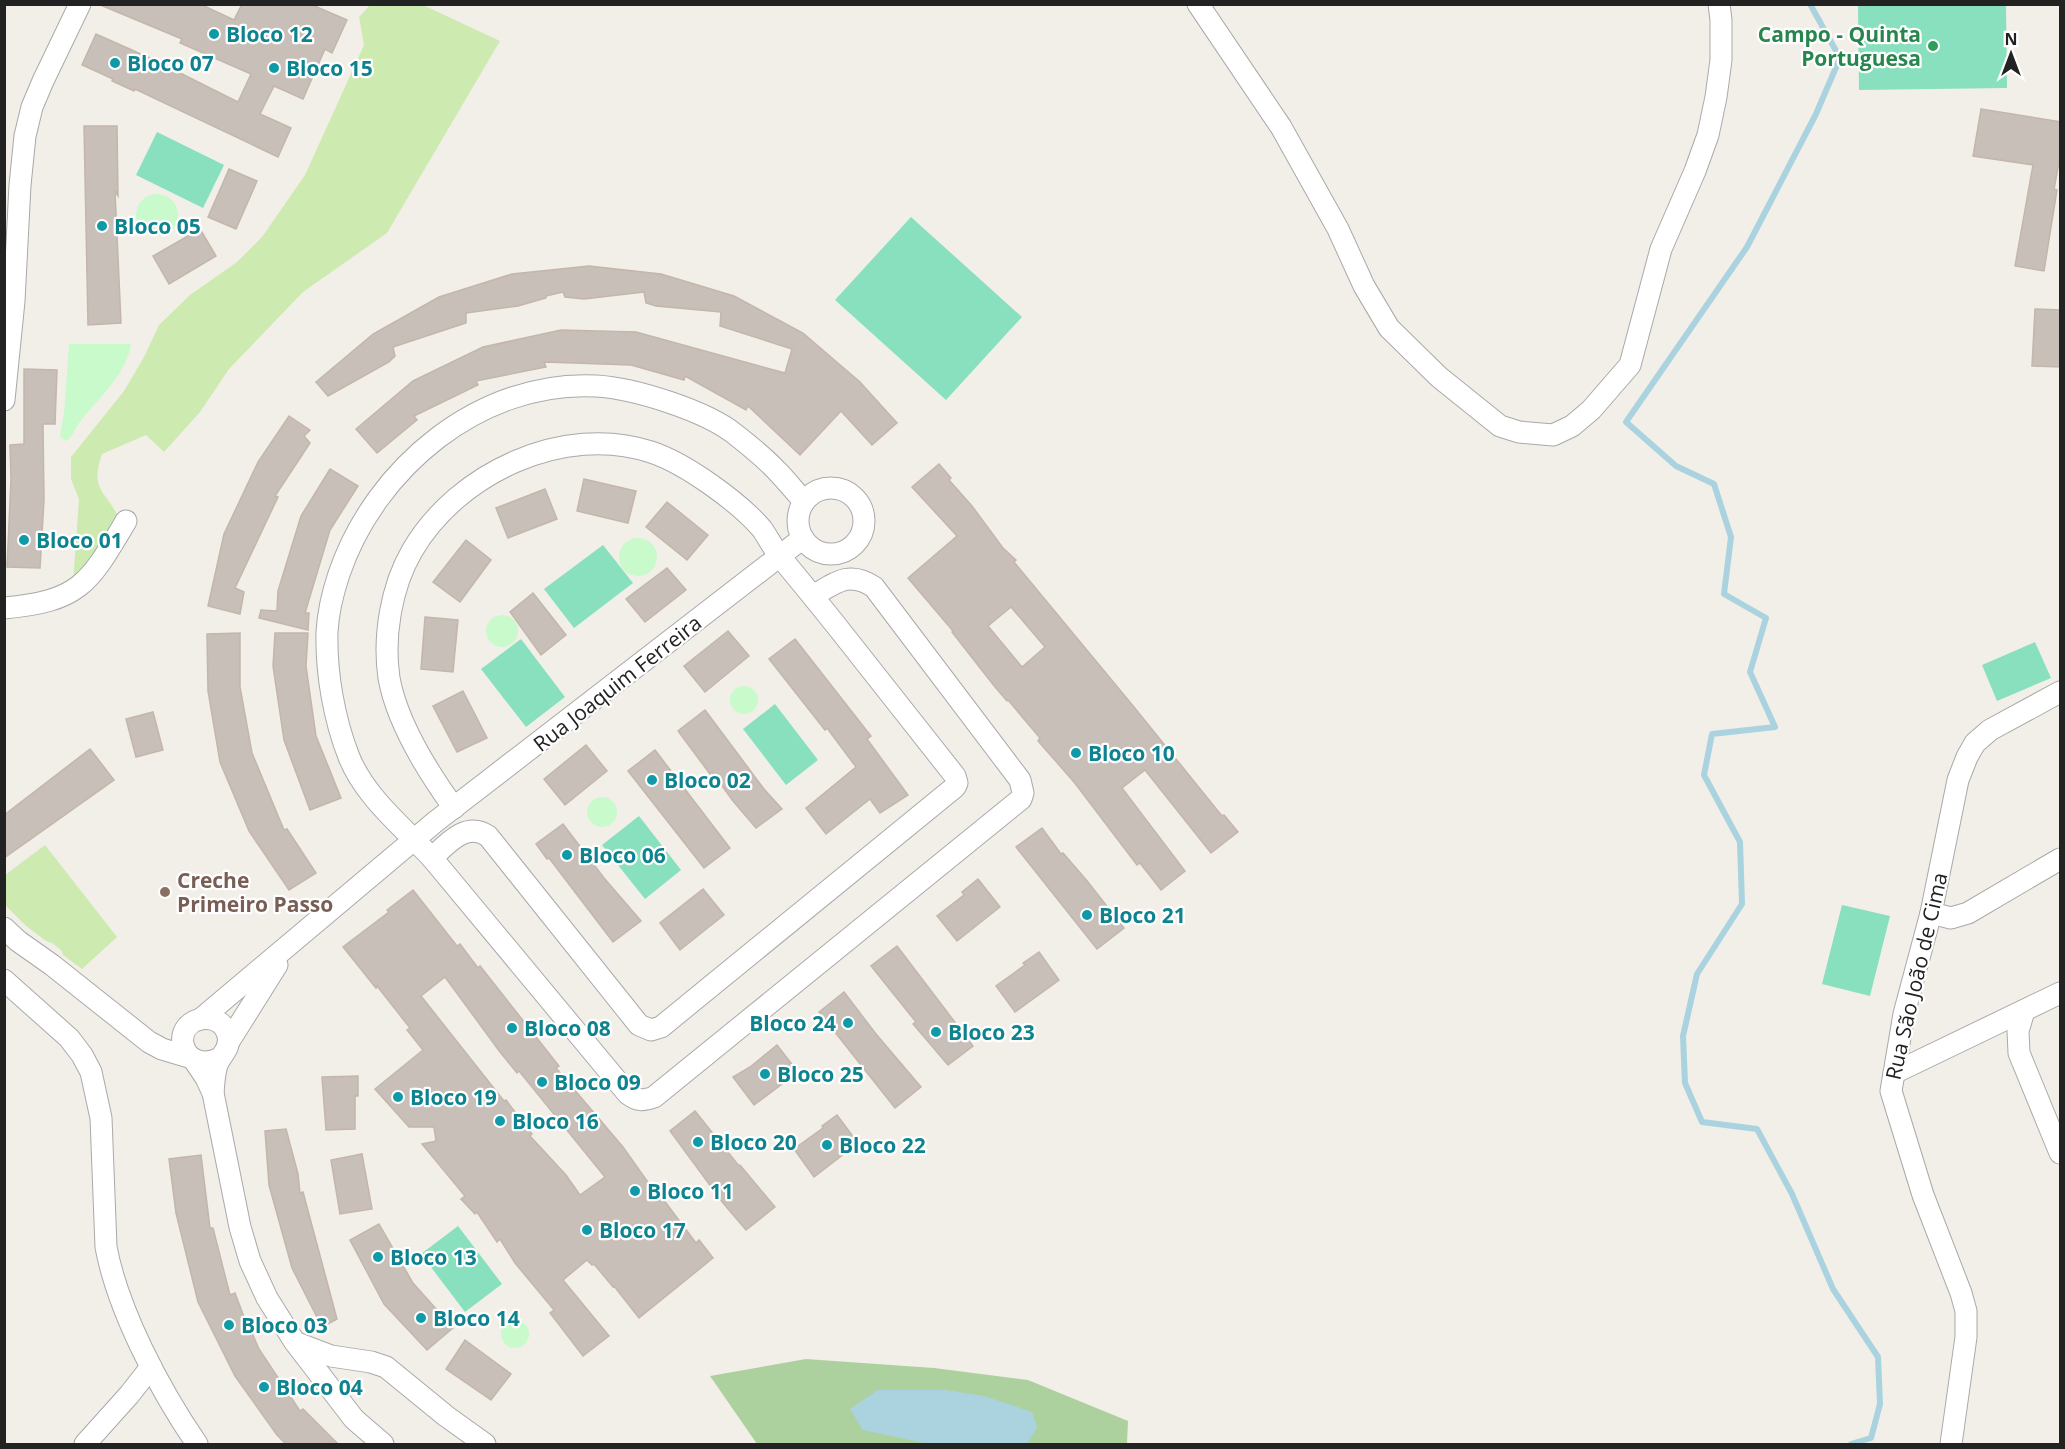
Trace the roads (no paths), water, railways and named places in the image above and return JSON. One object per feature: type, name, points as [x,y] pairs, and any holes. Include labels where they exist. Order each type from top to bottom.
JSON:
[{"type":"street","points":[[4,400],[14,301],[22,156],[32,107],[80,4]]},
{"type":"street","points":[[1198,4],[1281,127],[1338,229],[1364,286],[1389,328],[1439,377],[1500,426],[1518,432],[1553,435],[1572,426],[1591,410],[1630,365],[1660,249],[1695,171],[1708,135],[1721,60],[1719,4]]},
{"type":"street","points":[[804,501],[776,469],[734,433],[702,416],[659,399],[625,390],[596,386],[546,389],[517,396],[461,422],[437,437],[411,459],[371,507],[345,558],[333,592],[327,630],[330,679],[349,757],[359,775],[413,840],[432,858],[634,1099],[643,1101],[654,1097],[1021,800],[1023,793],[1020,780],[874,587],[852,578],[842,580],[813,596]]},
{"type":"street","points":[[432,858],[461,834],[475,830],[488,836],[639,1025],[651,1030],[662,1027],[955,787],[957,783],[955,776],[779,556],[760,527],[734,502],[684,468],[651,452],[613,444],[576,445],[521,459],[471,486],[440,515],[412,551],[398,583],[391,615],[388,651],[389,676],[394,701],[406,729],[454,808]]},
{"type":"street","points":[[821,489],[842,489],[858,502],[863,512],[864,522],[857,541],[849,548],[840,553],[829,554],[810,546],[803,538],[798,523],[800,508],[812,494],[821,489]]},
{"type":"street","points":[[4,608],[66,596],[78,588],[97,569],[126,521]]},
{"type":"street","name":"Rua Joaquim Ferreira","points":[[149,1042],[161,1042],[174,1038],[194,1024],[287,949],[413,840],[803,538]]},
{"type":"street","name":"Rua São João de Cima","points":[[1951,1444],[1966,1337],[1966,1311],[1923,1195],[1891,1091],[1904,1014],[1931,913],[1959,780],[1975,743],[1990,729],[2061,692]]},
{"type":"street","points":[[1931,913],[1951,918],[1968,913],[2061,859]]},
{"type":"street","points":[[9,940],[52,965],[149,1042],[162,1049],[206,1063],[224,1051],[228,1035],[220,1023],[214,1019],[194,1024]]},
{"type":"street","name":"Rua Joaquim Ferreira","points":[[213,1093],[214,1078],[224,1051],[287,949]]},
{"type":"street","points":[[4,980],[69,1038],[91,1072],[101,1118],[106,1247],[109,1265],[151,1367],[197,1444]]},
{"type":"street","points":[[1894,1073],[2061,993]]},
{"type":"street","points":[[2024,1011],[2018,1031],[2019,1053],[2061,1153]]},
{"type":"street","name":"Rua Joaquim Ferreira","points":[[194,1024],[183,1040],[184,1047],[206,1078],[213,1093],[240,1227],[250,1261],[267,1298],[294,1341],[354,1419],[383,1444]]},
{"type":"street","points":[[294,1341],[331,1356],[371,1362],[386,1367],[446,1416],[485,1444]]},
{"type":"street","points":[[85,1444],[151,1367]]},
{"type":"water","points":[[878,1390],[945,1390],[984,1396],[1032,1412],[1037,1427],[1027,1444],[929,1444],[863,1430],[850,1409]]},
{"type":"waterway","points":[[1810,4],[1840,58],[1816,114],[1747,247],[1626,422],[1676,466],[1714,484],[1731,537],[1724,594],[1766,618],[1750,672],[1775,727],[1712,734],[1704,775],[1740,842],[1742,904],[1697,974],[1683,1036],[1685,1083],[1702,1122],[1757,1129],[1792,1194],[1833,1289],[1878,1357],[1880,1404],[1871,1438],[1851,1444]]},
{"type":"place","name":"Bloco 12","points":[[214,34]]},
{"type":"place","name":"Campo - Quinta Portuguesa","points":[[1933,46]]},
{"type":"place","name":"Bloco 07","points":[[115,63]]},
{"type":"place","name":"Bloco 15","points":[[274,68]]},
{"type":"place","name":"Bloco 05","points":[[102,226]]},
{"type":"place","name":"Bloco 01","points":[[24,540]]},
{"type":"place","name":"Bloco 10","points":[[1076,753]]},
{"type":"place","name":"Bloco 02","points":[[652,780]]},
{"type":"place","name":"Bloco 06","points":[[567,855]]},
{"type":"place","name":"Creche Primeiro Passo","points":[[165,892]]},
{"type":"place","name":"Bloco 21","points":[[1087,915]]},
{"type":"place","name":"Bloco 24","points":[[848,1023]]},
{"type":"place","name":"Bloco 08","points":[[512,1028]]},
{"type":"place","name":"Bloco 23","points":[[936,1032]]},
{"type":"place","name":"Bloco 25","points":[[765,1074]]},
{"type":"place","name":"Bloco 09","points":[[542,1082]]},
{"type":"place","name":"Bloco 19","points":[[398,1097]]},
{"type":"place","name":"Bloco 16","points":[[500,1121]]},
{"type":"place","name":"Bloco 20","points":[[698,1142]]},
{"type":"place","name":"Bloco 22","points":[[827,1145]]},
{"type":"place","name":"Bloco 11","points":[[635,1191]]},
{"type":"place","name":"Bloco 17","points":[[587,1230]]},
{"type":"place","name":"Bloco 13","points":[[378,1257]]},
{"type":"place","name":"Bloco 14","points":[[421,1318]]},
{"type":"place","name":"Bloco 03","points":[[229,1325]]},
{"type":"place","name":"Bloco 04","points":[[264,1387]]}]
